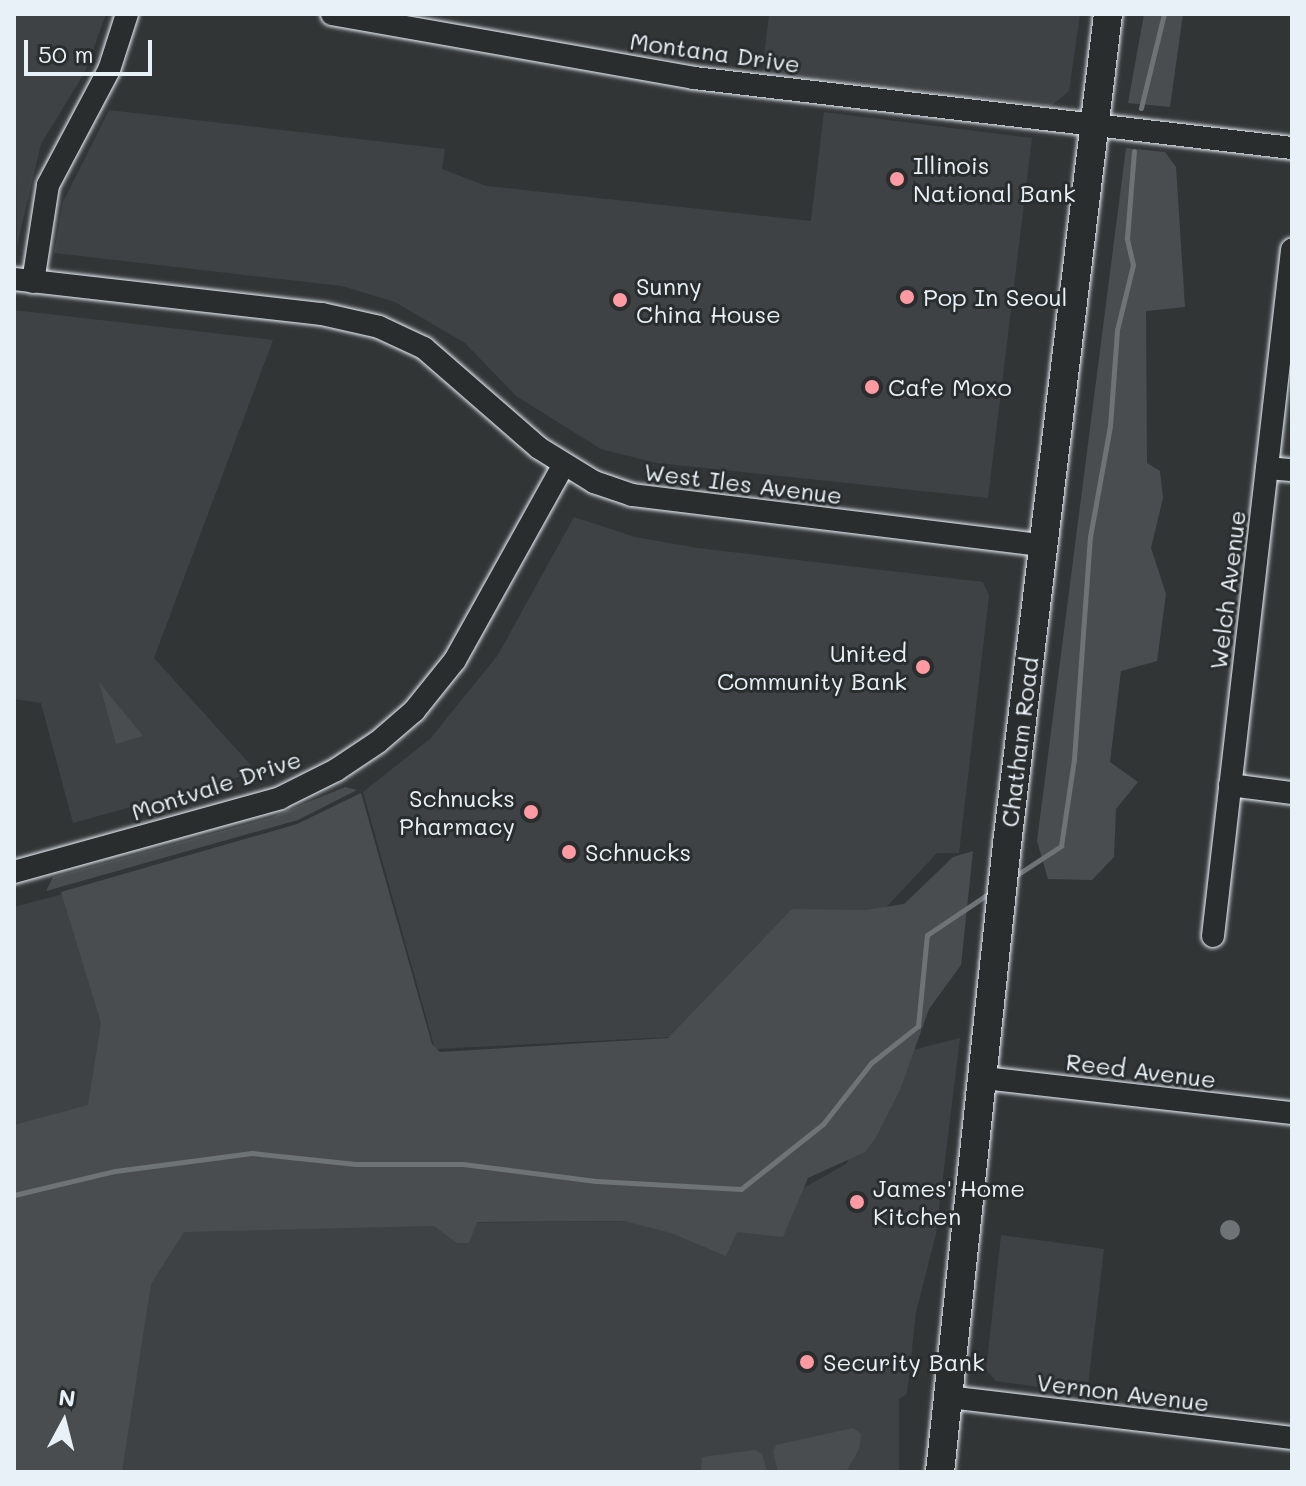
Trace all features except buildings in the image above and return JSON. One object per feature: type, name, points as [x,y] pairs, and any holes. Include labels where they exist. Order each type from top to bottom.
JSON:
[{"type":"main road","name":"Chatham Road","points":[[940,1472],[1007,844],[1092,124],[1108,14]]},
{"type":"street","points":[[23,281],[48,185],[103,83],[127,14]]},
{"type":"street","name":"Montana Drive","points":[[332,14],[694,78],[1092,124]]},
{"type":"street","points":[[1092,124],[1292,148]]},
{"type":"street","name":"Welch Avenue","points":[[1213,936],[1292,250]]},
{"type":"street","name":"West Iles Avenue","points":[[23,281],[322,314],[379,327],[424,348],[523,436],[564,464],[594,482],[662,501],[1042,545]]},
{"type":"street","name":"Montvale Drive","points":[[14,872],[280,798],[369,749],[414,711],[455,660],[564,464]]},
{"type":"street","points":[[1267,468],[1292,470]]},
{"type":"street","points":[[1230,785],[1292,793]]},
{"type":"street","name":"Reed Avenue","points":[[984,1078],[1292,1113]]},
{"type":"street","name":"Vernon Avenue","points":[[948,1397],[1292,1438]]},
{"type":"shaded area","points":[[14,14],[106,14],[85,72],[41,144],[17,246]]},
{"type":"shaded area","points":[[769,14],[1080,14],[1069,91],[1051,106],[762,74]]},
{"type":"shaded area","points":[[1144,14],[1183,14],[1170,107],[1128,103]]},
{"type":"shaded area","points":[[109,110],[445,149],[442,169],[486,186],[811,221],[824,112],[1032,138],[988,498],[657,463],[601,449],[516,396],[465,343],[395,302],[342,286],[54,253],[63,202]]},
{"type":"shaded area","points":[[1126,148],[1165,152],[1176,167],[1185,307],[1146,311],[1147,463],[1160,471],[1163,498],[1151,548],[1166,594],[1157,661],[1121,671],[1110,762],[1138,782],[1116,809],[1114,857],[1092,880],[1048,879],[1037,841]]},
{"type":"shaded area","points":[[14,310],[273,340],[154,658],[257,772],[73,823],[41,703],[14,699]]},
{"type":"shaded area","points":[[574,517],[635,537],[698,548],[983,582],[989,596],[959,853],[937,853],[877,917],[671,1037],[435,1049],[363,792],[430,739],[498,655]]},
{"type":"shaded area","points":[[99,682],[143,736],[116,744]]},
{"type":"shaded area","points":[[345,787],[357,790],[298,820],[46,891],[53,877],[272,817]]},
{"type":"shaded area","points":[[361,793],[432,1044],[440,1052],[668,1038],[792,909],[865,910],[904,904],[953,857],[973,851],[961,965],[929,1009],[900,1090],[875,1139],[865,1152],[808,1178],[783,1237],[737,1232],[726,1256],[671,1233],[624,1221],[477,1222],[469,1243],[457,1243],[434,1226],[184,1232],[151,1284],[122,1472],[14,1472],[14,1125],[88,1105],[101,1023],[61,892],[297,824]]},
{"type":"shaded area","points":[[71,892],[133,1102],[14,1134],[14,907]]},
{"type":"shaded area","points":[[960,1038],[936,1234],[916,1312],[907,1394],[899,1399],[899,1472],[14,1472],[136,1226],[648,1221],[768,1208],[846,1164],[905,1052]]},
{"type":"shaded area","points":[[1230,1220],[1237,1223],[1240,1230],[1237,1237],[1230,1240],[1223,1237],[1220,1230],[1223,1223]]},
{"type":"shaded area","points":[[1001,1235],[1104,1249],[1087,1394],[996,1381],[986,1370]]},
{"type":"shaded area","points":[[853,1428],[861,1434],[859,1449],[846,1472],[778,1472],[773,1452],[776,1445]]},
{"type":"shaded area","points":[[755,1450],[762,1454],[767,1472],[701,1472],[702,1457]]},
{"type":"waterway","points":[[1141,108],[1164,14]]},
{"type":"waterway","points":[[1012,878],[1061,846],[1074,759],[1090,537],[1110,426],[1117,330],[1133,265],[1127,238],[1134,151]]},
{"type":"waterway","points":[[14,1195],[115,1171],[252,1153],[355,1164],[463,1164],[596,1181],[741,1189],[823,1124],[871,1063],[918,1026],[927,935],[991,892]]},
{"type":"place","name":"Illinois National Bank","points":[[897,179]]},
{"type":"place","name":"Pop In Seoul","points":[[907,297]]},
{"type":"place","name":"Sunny China House","points":[[620,300]]},
{"type":"place","name":"Cafe Moxo","points":[[872,387]]},
{"type":"place","name":"United Community Bank","points":[[923,667]]},
{"type":"place","name":"Schnucks Pharmacy","points":[[531,812]]},
{"type":"place","name":"Schnucks","points":[[569,852]]},
{"type":"place","name":"James' Home Kitchen","points":[[857,1202]]},
{"type":"place","name":"Security Bank","points":[[807,1362]]}]
